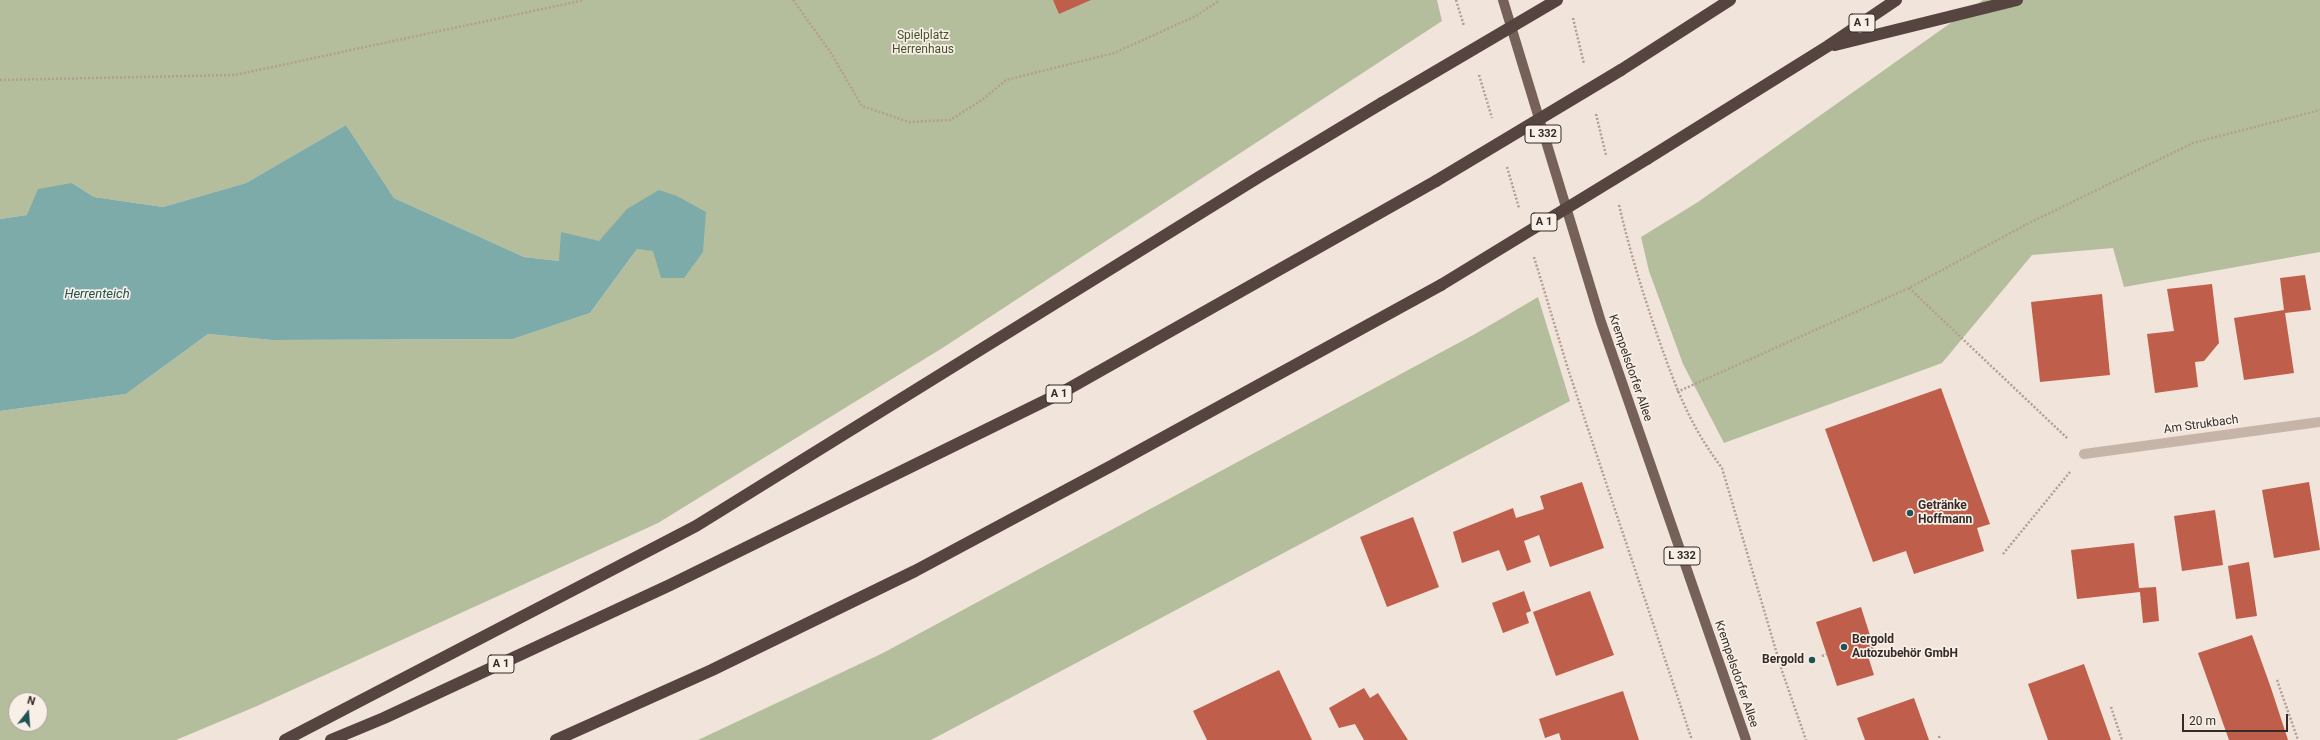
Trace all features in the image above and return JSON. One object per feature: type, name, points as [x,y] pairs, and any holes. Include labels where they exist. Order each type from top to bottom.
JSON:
[{"type":"highway","points":[[285,740],[696,526],[1259,177],[1557,0]]},
{"type":"highway","name":"A 1","points":[[331,740],[384,718],[670,585],[1061,392],[1436,181],[1621,70],[1730,0]]},
{"type":"highway","name":"A 1","points":[[556,740],[712,670],[915,571],[1113,465],[1441,284],[1647,159],[1828,46],[1896,0]]},
{"type":"highway","points":[[1828,46],[2017,0]]},
{"type":"main road","name":"Krempelsdorfer Allee","points":[[1503,0],[1604,330],[1746,740]]},
{"type":"street","name":"Am Strukbach","points":[[2084,454],[2320,422]]},
{"type":"path","points":[[0,80],[235,74],[584,0]]},
{"type":"path","points":[[793,0],[829,50],[862,106],[909,122],[950,120],[982,100],[1006,80],[1114,54],[1196,16],[1220,0]]},
{"type":"path","points":[[1456,0],[1465,30]]},
{"type":"path","points":[[1572,15],[1585,68]]},
{"type":"path","points":[[1477,68],[1493,120]]},
{"type":"path","points":[[1594,106],[1607,159]]},
{"type":"path","points":[[1677,392],[1909,288],[2027,224],[2193,143],[2320,110]]},
{"type":"path","points":[[1506,166],[1520,211]]},
{"type":"path","points":[[1618,204],[1635,272],[1677,392],[1702,442],[1722,468],[1782,671],[1806,740]]},
{"type":"path","points":[[1534,256],[1568,369],[1692,740]]},
{"type":"path","points":[[1909,288],[2084,454],[2003,554]]},
{"type":"path","points":[[1822,656],[1827,654]]},
{"type":"path","points":[[2277,680],[2298,740]]},
{"type":"path","points":[[2111,707],[2122,740]]},
{"type":"path","points":[[1939,736],[1940,740]]},
{"type":"green space","name":"Spielplatz Herrenhaus","points":[[0,0],[1437,0],[1442,21],[944,347],[658,523],[257,706],[176,740],[0,740],[0,411],[126,394],[208,334],[272,340],[513,339],[590,313],[637,249],[703,252],[613,228],[599,241],[559,261],[524,257],[394,198],[346,125],[246,183],[163,207],[94,197],[72,183],[27,215],[0,219]]},
{"type":"green space","points":[[1983,0],[2320,0],[2320,252],[2124,287],[2113,248],[2032,255],[1942,363],[1724,443],[1683,364],[1649,271],[1641,237],[1698,202]]},
{"type":"green space","points":[[1538,297],[1570,401],[931,740],[698,740],[883,653],[1475,334]]},
{"type":"water","name":"Herrenteich","points":[[346,125],[394,198],[524,257],[559,261],[561,232],[599,241],[627,209],[659,190],[677,196],[706,212],[703,252],[684,278],[661,278],[653,251],[637,249],[590,313],[513,339],[272,340],[208,334],[126,394],[0,411],[0,219],[27,215],[38,189],[72,183],[94,197],[163,207],[246,183]]},
{"type":"building","points":[[1053,0],[1091,0],[1059,14]]},
{"type":"building","points":[[2305,275],[2311,310],[2285,313],[2294,373],[2244,380],[2234,318],[2284,310],[2280,278]]},
{"type":"building","points":[[2212,284],[2219,343],[2204,361],[2195,362],[2198,387],[2155,393],[2147,334],[2174,331],[2167,289]]},
{"type":"building","points":[[2102,294],[2110,375],[2040,382],[2031,302]]},
{"type":"building","points":[[1941,388],[1990,524],[1977,528],[1984,551],[1914,574],[1906,551],[1873,562],[1825,429]]},
{"type":"building","points":[[1582,482],[1604,548],[1550,567],[1539,535],[1524,541],[1531,562],[1507,571],[1499,550],[1462,563],[1453,532],[1513,508],[1516,518],[1544,509],[1540,496]]},
{"type":"building","points":[[2309,482],[2320,550],[2274,558],[2262,490]]},
{"type":"building","points":[[2215,510],[2223,565],[2182,571],[2174,516]]},
{"type":"building","points":[[1413,517],[1439,587],[1387,607],[1360,537]]},
{"type":"building","points":[[2134,543],[2139,588],[2156,587],[2159,621],[2143,623],[2140,592],[2077,599],[2071,550]]},
{"type":"building","points":[[2249,562],[2257,616],[2236,619],[2228,566]]},
{"type":"building","points":[[1524,591],[1531,611],[1526,613],[1529,623],[1503,633],[1492,603]]},
{"type":"building","points":[[1590,591],[1614,655],[1556,676],[1533,612]]},
{"type":"building","points":[[1861,607],[1875,651],[1867,653],[1874,675],[1837,686],[1816,622]]},
{"type":"building","points":[[2252,635],[2288,740],[2229,740],[2198,653]]},
{"type":"building","points":[[2084,664],[2111,740],[2048,740],[2028,684]]},
{"type":"building","points":[[1279,670],[1312,740],[1207,740],[1193,711]]},
{"type":"building","points":[[1364,688],[1370,698],[1378,693],[1408,740],[1364,740],[1355,724],[1339,728],[1329,708]]},
{"type":"building","points":[[1623,691],[1639,740],[1561,740],[1559,733],[1545,738],[1539,719]]},
{"type":"building","points":[[1914,698],[1929,740],[1865,740],[1857,718]]},
{"type":"place","name":"Getränke Hoffmann","points":[[1910,513]]},
{"type":"place","name":"Bergold Autozubehör GmbH","points":[[1844,647]]},
{"type":"place","name":"Bergold","points":[[1812,660]]}]
